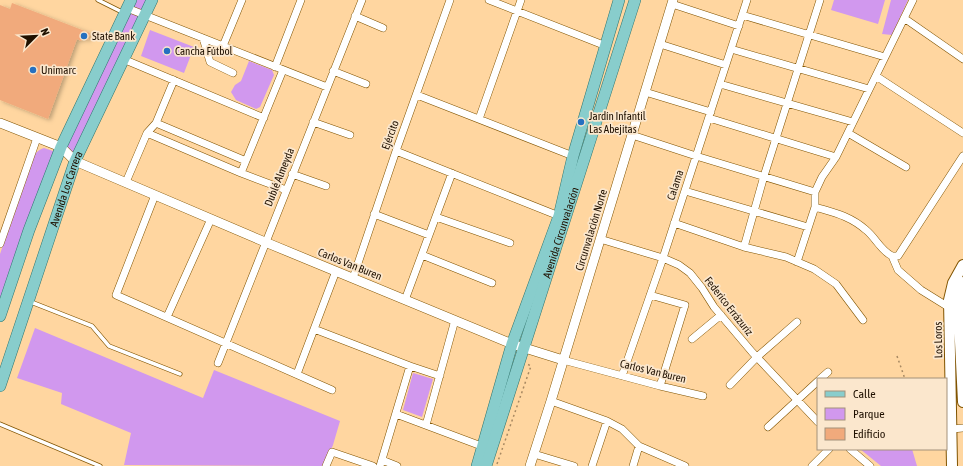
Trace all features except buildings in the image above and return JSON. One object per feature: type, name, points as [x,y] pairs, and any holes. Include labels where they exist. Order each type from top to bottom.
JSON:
[{"type":"main road","name":"Avenida Los Carrera","points":[[0,386],[76,161],[152,0]]},
{"type":"main road","name":"Avenida Circunvalación","points":[[477,466],[484,447],[512,344],[559,216],[573,156],[620,0]]},
{"type":"main road","name":"Avenida Circunvalación","points":[[486,466],[635,0]]},
{"type":"main road","name":"Avenida Los Carrera","points":[[1,312],[29,230],[61,148],[127,7]]},
{"type":"main road","name":"Los Loros","points":[[952,466],[949,300],[953,283],[963,265]]},
{"type":"main road","name":"Los Loros","points":[[963,282],[960,287],[958,301],[961,328],[963,402]]},
{"type":"street","points":[[223,46],[242,0]]},
{"type":"street","points":[[275,67],[301,0]]},
{"type":"street","name":"Dublé Almeyda","points":[[218,363],[362,0]]},
{"type":"street","name":"Ejército","points":[[353,278],[374,214],[450,0]]},
{"type":"street","points":[[489,0],[606,46]]},
{"type":"street","points":[[479,119],[521,0]]},
{"type":"street","name":"Calama","points":[[622,376],[663,258],[747,0]]},
{"type":"street","points":[[744,247],[764,176],[820,0]]},
{"type":"street","points":[[797,262],[815,207],[815,192],[822,176],[836,157],[913,0]]},
{"type":"street","points":[[673,2],[739,26]]},
{"type":"street","name":"Circunvalación Norte","points":[[530,466],[552,401],[563,360],[673,2]]},
{"type":"street","points":[[127,7],[327,87]]},
{"type":"street","points":[[742,15],[809,36],[885,57]]},
{"type":"street","points":[[355,16],[383,28]]},
{"type":"street","points":[[904,18],[963,59]]},
{"type":"street","points":[[203,38],[210,62],[233,73]]},
{"type":"street","points":[[660,44],[726,65]]},
{"type":"street","points":[[731,48],[869,90]]},
{"type":"street","points":[[123,59],[264,118]]},
{"type":"street","points":[[241,173],[283,70]]},
{"type":"street","points":[[333,71],[366,84]]},
{"type":"street","points":[[876,76],[963,133]]},
{"type":"street","points":[[126,182],[147,133],[156,123],[174,80]]},
{"type":"street","points":[[720,84],[853,122]]},
{"type":"street","points":[[645,92],[776,138],[836,157]]},
{"type":"street","points":[[417,95],[573,156]]},
{"type":"street","points":[[313,122],[350,135]]},
{"type":"street","name":"Carlos Van Buren","points":[[0,123],[61,148],[76,161],[265,242],[512,344],[563,360],[703,396]]},
{"type":"street","points":[[156,123],[246,161]]},
{"type":"street","points":[[147,133],[241,173],[286,190]]},
{"type":"street","points":[[848,133],[906,167]]},
{"type":"street","points":[[632,135],[815,192]]},
{"type":"street","points":[[0,244],[3,226],[36,138]]},
{"type":"street","points":[[396,151],[559,216]]},
{"type":"street","points":[[815,207],[849,218],[868,231],[885,253],[892,256],[898,256],[963,156]]},
{"type":"street","points":[[292,174],[326,186]]},
{"type":"street","points":[[405,300],[452,174]]},
{"type":"street","points":[[685,191],[808,227]]},
{"type":"street","points":[[155,195],[116,294],[332,390]]},
{"type":"street","points":[[374,214],[429,235]]},
{"type":"street","points":[[436,217],[510,243]]},
{"type":"street","points":[[167,317],[211,219]]},
{"type":"street","points":[[674,224],[744,247],[786,257],[814,269],[836,284],[863,320]]},
{"type":"street","name":"Federico Errázuriz","points":[[600,239],[663,258],[679,265],[690,273],[721,315],[757,357],[817,421]]},
{"type":"street","points":[[422,255],[492,283]]},
{"type":"street","points":[[892,256],[898,270],[921,290],[950,308]]},
{"type":"street","points":[[297,374],[336,271]]},
{"type":"street","points":[[650,295],[685,305],[660,386]]},
{"type":"street","points":[[692,339],[721,315]]},
{"type":"street","points":[[426,425],[455,320]]},
{"type":"street","points":[[730,385],[757,357],[797,322]]},
{"type":"street","points":[[314,329],[440,376]]},
{"type":"street","points":[[397,466],[381,463],[410,366]]},
{"type":"street","points":[[821,378],[828,372]]},
{"type":"street","points":[[768,427],[817,382]]},
{"type":"street","points":[[552,401],[607,421],[622,430],[639,446],[677,465],[685,466]]},
{"type":"street","points":[[396,414],[484,447]]},
{"type":"street","points":[[592,466],[607,421]]},
{"type":"street","points":[[952,429],[963,428]]},
{"type":"street","points":[[633,466],[639,446]]},
{"type":"street","points":[[812,466],[828,450]]},
{"type":"street","points":[[851,450],[870,466]]},
{"type":"street","points":[[326,466],[332,452],[373,466]]},
{"type":"street","points":[[534,454],[574,466]]},
{"type":"lane","points":[[98,0],[127,7]]},
{"type":"lane","points":[[29,302],[92,326],[109,346],[180,374]]},
{"type":"lane","points":[[0,424],[100,466]]},
{"type":"path","points":[[896,356],[905,378]]},
{"type":"green space","points":[[134,0],[150,0],[76,156],[64,147]]},
{"type":"green space","points":[[834,0],[885,0],[878,24],[831,10]]},
{"type":"green space","points":[[891,0],[908,0],[892,35],[882,34]]},
{"type":"green space","name":"Cancha Fútbol","points":[[150,30],[194,47],[184,73],[141,56]]},
{"type":"green space","points":[[249,61],[272,70],[274,75],[260,107],[256,109],[236,100],[231,92],[235,85],[241,81]]},
{"type":"green space","points":[[44,148],[53,151],[53,155],[5,294],[0,297],[0,254],[33,158],[37,152]]},
{"type":"green space","points":[[35,328],[203,398],[214,370],[340,421],[333,445],[324,466],[124,465],[131,433],[61,404],[62,393],[17,378]]},
{"type":"green space","points":[[413,373],[433,379],[422,417],[403,410]]},
{"type":"green space","points":[[861,450],[912,450],[917,466],[881,466]]},
{"type":"place","name":"State Bank","points":[[84,36]]},
{"type":"place","name":"Cancha Fútbol","points":[[167,51]]},
{"type":"place","name":"Unimarc","points":[[33,70]]},
{"type":"place","name":"Jardín Infantil Las Abejitas","points":[[581,122]]}]
